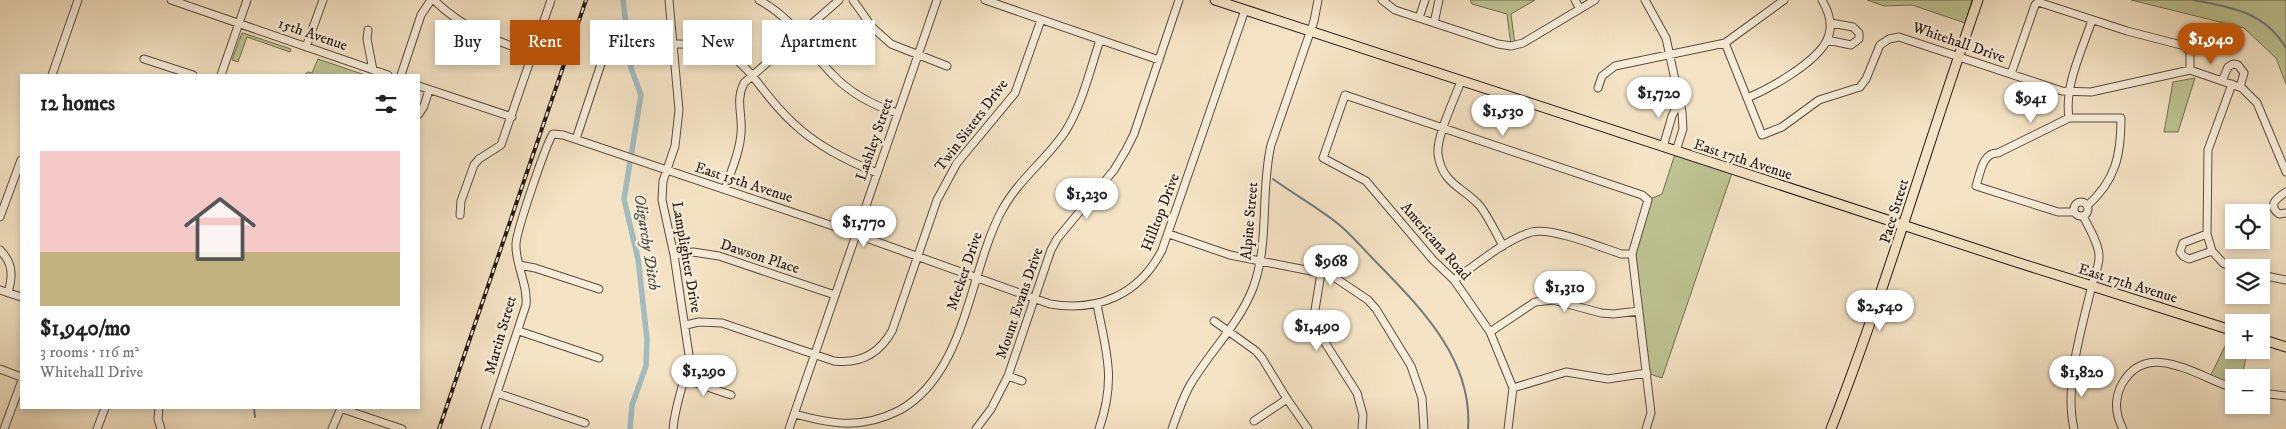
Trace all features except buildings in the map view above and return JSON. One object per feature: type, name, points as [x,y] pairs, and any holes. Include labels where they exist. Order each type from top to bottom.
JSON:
[{"type":"main road","name":"East 17th Avenue","points":[[1215,0],[2091,287],[2225,328]]},
{"type":"main road","name":"Pace Street","points":[[1831,429],[1905,226],[1958,56],[1978,0]]},
{"type":"main road","points":[[2270,342],[2286,347]]},
{"type":"street","points":[[52,74],[78,0]]},
{"type":"street","name":"15th Avenue","points":[[172,0],[385,74]]},
{"type":"street","points":[[221,74],[247,0]]},
{"type":"street","points":[[306,47],[323,0]]},
{"type":"street","points":[[401,74],[421,15],[433,0],[473,30],[510,46]]},
{"type":"street","points":[[544,20],[551,0]]},
{"type":"street","name":"Lamplighter Drive","points":[[669,0],[671,20]]},
{"type":"street","points":[[759,0],[786,20]]},
{"type":"street","points":[[815,20],[839,0]]},
{"type":"street","points":[[853,0],[882,38],[898,47],[947,66]]},
{"type":"street","name":"Lashley Street","points":[[789,429],[937,0]]},
{"type":"street","points":[[985,0],[1159,60]]},
{"type":"street","name":"Mount Evans Drive","points":[[979,428],[1008,376],[1051,250],[1057,239],[1114,170],[1134,134],[1179,0]]},
{"type":"street","name":"Alpine Street","points":[[1172,429],[1189,388],[1229,332],[1245,304],[1260,261],[1269,155],[1310,31],[1318,0]]},
{"type":"street","points":[[1382,0],[1395,10],[1498,44],[1514,46],[1523,43],[1595,0]]},
{"type":"street","points":[[1419,18],[1425,0]]},
{"type":"street","points":[[1434,23],[1439,0]]},
{"type":"street","points":[[1575,0],[1580,9]]},
{"type":"street","points":[[1644,0],[1664,33],[1670,55],[1683,124],[1676,151]]},
{"type":"street","points":[[1598,88],[1602,76],[1612,67],[1725,43],[1784,0]]},
{"type":"street","points":[[1747,98],[1781,82],[1808,61],[1827,40],[1831,23],[1822,0]]},
{"type":"street","points":[[2011,74],[2037,2],[2127,32],[2185,46],[2190,52],[2190,70]]},
{"type":"street","name":"Hilltop Drive","points":[[1097,305],[1125,292],[1139,282],[1160,254],[1245,10]]},
{"type":"street","name":"Twin Sisters Drive","points":[[686,325],[699,322],[722,323],[834,361],[853,361],[865,358],[881,347],[892,331],[937,200],[946,181],[964,155],[1015,93],[1041,20]]},
{"type":"street","points":[[2069,118],[2072,79],[2092,20]]},
{"type":"street","points":[[1827,40],[1851,45],[1859,39],[1859,33],[1855,28],[1831,23]]},
{"type":"street","points":[[368,30],[367,39],[373,70]]},
{"type":"street","name":"Whitehall Drive","points":[[1725,43],[1762,135],[1782,127],[1819,100],[1860,87],[1866,79],[1877,50],[1889,39],[1905,38],[2054,90],[2091,92],[2190,70],[2222,80],[2240,87],[2251,95],[2260,109],[2286,172]]},
{"type":"street","name":"Meeker Drive","points":[[795,414],[824,422],[858,424],[883,418],[906,406],[930,386],[946,362],[1002,209],[1064,133],[1072,119],[1100,40]]},
{"type":"street","points":[[673,44],[693,44],[723,52],[737,60],[752,74],[775,104],[810,138],[831,152],[877,173]]},
{"type":"street","name":"Lamplighter Drive","points":[[673,44],[679,120],[675,146],[663,181],[662,200],[674,255],[689,355],[677,403],[673,429]]},
{"type":"street","points":[[144,59],[191,74]]},
{"type":"street","points":[[2222,80],[2228,67],[2233,64],[2238,65],[2244,71],[2240,87]]},
{"type":"street","points":[[460,215],[461,201],[474,165],[479,159],[501,145],[529,65]]},
{"type":"street","points":[[576,139],[601,65]]},
{"type":"street","points":[[725,189],[742,133],[738,101],[740,92],[744,83],[763,65]]},
{"type":"street","points":[[824,65],[842,84],[874,105],[897,114]]},
{"type":"street","points":[[1461,80],[1443,128],[1438,152],[1444,173],[1453,185],[1478,204],[1503,246]]},
{"type":"street","points":[[2225,264],[2212,251],[2207,234],[2208,150],[2232,84]]},
{"type":"street","points":[[420,86],[512,117]]},
{"type":"street","points":[[420,112],[424,106],[428,90]]},
{"type":"street","name":"Americana Road","points":[[1443,128],[1345,95],[1323,158],[1366,181],[1434,260],[1454,280],[1490,332],[1513,388],[1508,429]]},
{"type":"street","points":[[1663,147],[1673,113],[1679,102]]},
{"type":"street","points":[[2069,118],[2121,118],[2120,149],[2114,170],[2087,206],[2087,211],[2083,216],[2079,216],[2074,212],[2058,212],[1976,186],[1985,159],[2069,118]]},
{"type":"street","points":[[1443,128],[1642,195],[1648,200],[1632,254],[1651,413],[1646,429]]},
{"type":"street","name":"East 15th Avenue","points":[[554,134],[576,139],[725,189],[1035,298],[1065,306],[1097,305]]},
{"type":"street","name":"Martin Street","points":[[485,429],[519,331],[527,294],[519,265],[516,244],[518,232],[554,134]]},
{"type":"street","points":[[0,217],[20,163]]},
{"type":"street","points":[[2286,192],[2275,200],[2273,205],[2274,210],[2279,214],[2286,213]]},
{"type":"street","points":[[2074,212],[2074,205],[2078,202],[2082,202],[2087,206]]},
{"type":"street","points":[[2074,429],[2071,387],[2091,287],[2099,260],[2098,250],[2083,216]]},
{"type":"street","points":[[1454,280],[1503,246],[1533,232],[1550,232],[1621,254],[1632,254]]},
{"type":"street","points":[[1168,234],[1230,255],[1322,273],[1340,279],[1368,300],[1376,309],[1415,374],[1422,398],[1424,429]]},
{"type":"street","points":[[2207,234],[2183,243],[2180,252],[2189,259],[2212,251]]},
{"type":"street","points":[[0,250],[7,258],[12,270],[8,292]]},
{"type":"street","name":"Dawson Place","points":[[674,255],[693,252],[720,256],[835,296]]},
{"type":"street","points":[[519,265],[535,268],[599,289]]},
{"type":"street","points":[[12,270],[20,268]]},
{"type":"street","points":[[1322,273],[1315,310],[1317,330],[1357,393],[1363,414],[1362,429]]},
{"type":"street","points":[[2270,277],[2286,280]]},
{"type":"street","points":[[0,290],[20,297]]},
{"type":"street","points":[[1490,332],[1535,302],[1554,300],[1601,314],[1639,311]]},
{"type":"street","points":[[1097,305],[1110,374],[1109,394],[1099,429]]},
{"type":"street","points":[[1214,321],[1262,358],[1308,429]]},
{"type":"street","points":[[519,331],[598,358]]},
{"type":"street","points":[[2123,429],[2116,408],[2119,392],[2130,373],[2147,364],[2170,362],[2225,384]]},
{"type":"street","points":[[0,369],[20,377]]},
{"type":"street","points":[[1513,388],[1566,372],[1608,379],[1647,373]]},
{"type":"street","points":[[1008,376],[1022,381]]},
{"type":"street","points":[[684,379],[731,395]]},
{"type":"street","points":[[4,429],[20,385]]},
{"type":"street","points":[[497,393],[585,423]]},
{"type":"street","points":[[2270,394],[2286,396]]},
{"type":"street","points":[[1254,421],[1287,399]]},
{"type":"street","points":[[97,429],[105,409]]},
{"type":"street","points":[[159,409],[158,419],[161,429]]},
{"type":"street","points":[[332,429],[341,409]]},
{"type":"street","points":[[344,409],[393,428],[402,429]]},
{"type":"green space","points":[[1470,0],[1535,0],[1511,14],[1515,45],[1511,46],[1507,14],[1472,4]]},
{"type":"green space","points":[[1867,0],[1972,0],[1965,23],[1912,5],[1884,6]]},
{"type":"green space","points":[[2131,0],[2286,0],[2286,84],[2276,58],[2244,28]]},
{"type":"green space","points":[[242,33],[291,49],[290,52],[247,37],[238,62],[232,60]]},
{"type":"green space","points":[[318,59],[362,74],[305,74],[308,72],[312,73]]},
{"type":"green space","points":[[2195,78],[2178,132],[2164,132],[2173,82]]},
{"type":"green space","points":[[1676,151],[1733,170],[1662,378],[1647,373],[1632,254],[1648,200],[1662,194]]},
{"type":"green space","points":[[2225,346],[2225,359],[2246,359],[2244,369],[2225,369],[2225,385],[2209,379]]},
{"type":"waterway","name":"Oligarchy Ditch","points":[[623,0],[631,68],[641,95],[624,199],[638,259],[647,339],[646,366],[632,405],[630,429]]},
{"type":"waterway","points":[[2193,0],[2246,13],[2268,26],[2286,48]]},
{"type":"waterway","points":[[1273,179],[1342,227],[1414,302],[1429,321],[1443,340],[1463,382],[1468,405],[1468,429]]},
{"type":"waterway","points":[[254,409],[255,417]]},
{"type":"railway","points":[[439,429],[586,0]]}]
